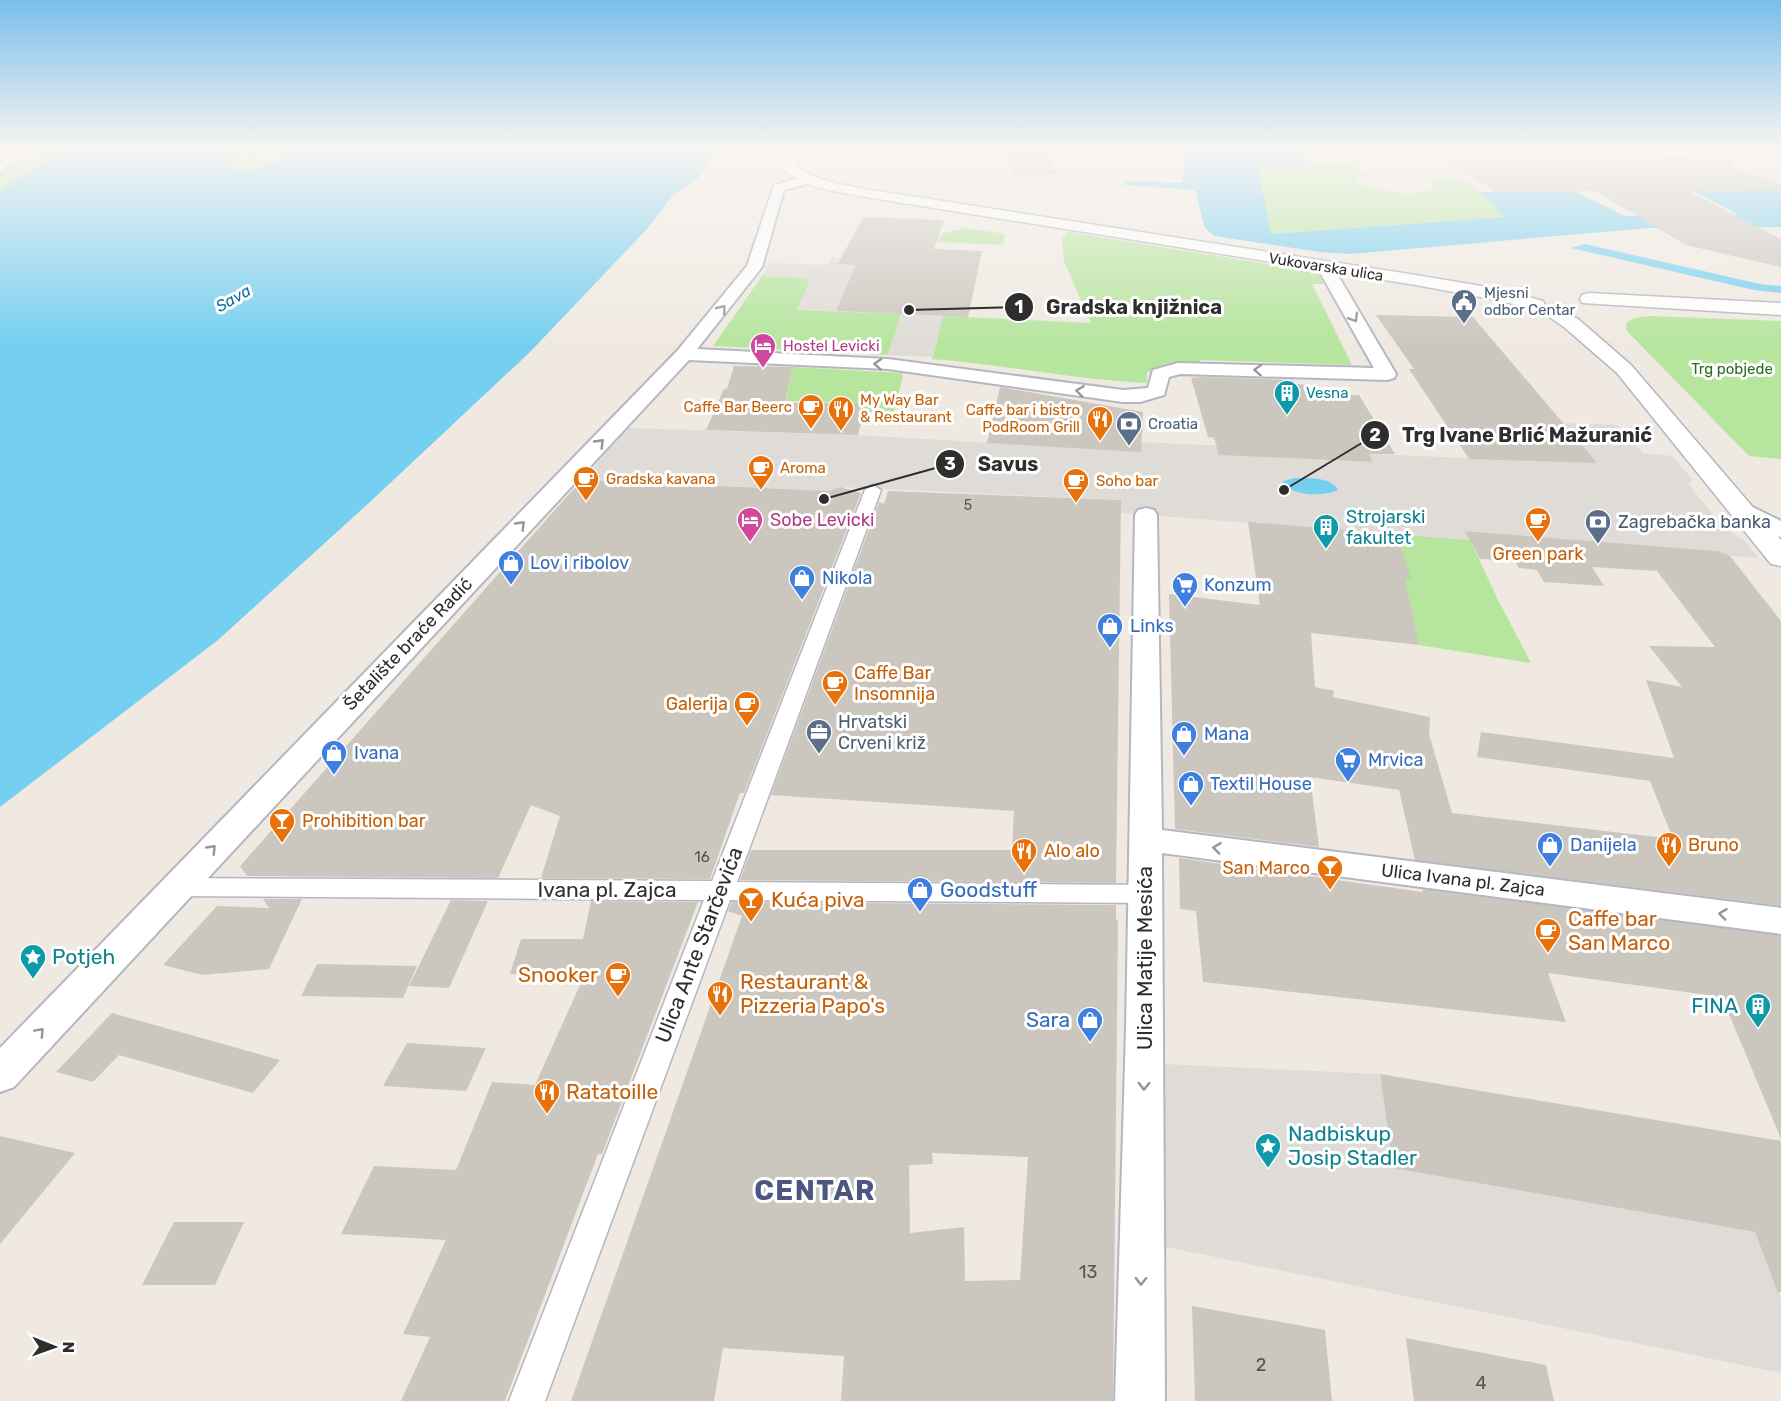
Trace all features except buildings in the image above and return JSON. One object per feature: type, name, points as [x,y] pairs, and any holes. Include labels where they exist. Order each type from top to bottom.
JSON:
[{"type":"main road","name":"Vukovarska ulica","points":[[995,214],[1505,296],[1552,300]]},
{"type":"main road","points":[[1552,300],[1596,309],[1781,315]]},
{"type":"main road","points":[[1552,300],[1571,323],[1624,369],[1781,558]]},
{"type":"main road","points":[[1596,309],[1781,309]]},
{"type":"main road","points":[[1596,309],[1594,319],[1596,326],[1618,355],[1624,369]]},
{"type":"street","name":"Šetalište braće Radić","points":[[0,1075],[684,354],[754,267],[770,214]]},
{"type":"street","points":[[684,354],[888,364],[1103,394],[1140,396],[1157,391],[1160,374],[1178,368],[1387,374],[1325,267]]},
{"type":"street","name":"Ulica Ante Starčevića","points":[[527,1401],[873,490]]},
{"type":"street","points":[[1740,508],[1781,530]]},
{"type":"street","name":"Ulica Matije Mesića","points":[[1140,1401],[1146,515]]},
{"type":"street","name":"Ulica Ivana pl. Zajca","points":[[1145,838],[1781,921]]},
{"type":"street","name":"Ivana pl. Zajca","points":[[176,887],[1145,894]]},
{"type":"green space","points":[[1267,214],[1502,214],[1504,217],[1271,234]]},
{"type":"green space","points":[[966,228],[1005,234],[1003,245],[938,242],[941,234]]},
{"type":"green space","points":[[1068,232],[1318,272],[1325,284],[1312,284],[1352,365],[1200,360],[1199,365],[1168,366],[1147,372],[1147,383],[1093,379],[931,359],[943,316],[1091,323],[1064,261],[1062,239]]},
{"type":"green space","points":[[762,276],[805,278],[810,281],[797,310],[901,314],[888,355],[713,346]]},
{"type":"green space","name":"Trg pobjede","points":[[1650,316],[1781,321],[1781,459],[1749,456],[1626,330],[1627,322],[1634,318]]},
{"type":"green space","points":[[793,367],[902,373],[894,412],[860,412],[859,403],[786,401]]},
{"type":"green space","points":[[1396,534],[1470,540],[1531,663],[1419,645],[1414,623],[1392,578],[1410,579]]},
{"type":"shaded area","points":[[831,257],[842,258],[839,264],[927,268],[842,297],[836,311],[797,310],[810,281],[805,278],[762,276],[770,263],[827,265]]},
{"type":"shaded area","points":[[901,314],[943,316],[933,357],[888,355]]},
{"type":"shaded area","points":[[1563,423],[1617,425],[1643,453],[1672,456],[1693,480],[1689,483],[1690,486],[1723,527],[1743,539],[1759,558],[1730,556],[1718,551],[1467,531],[1470,540],[1121,513],[1121,500],[840,487],[829,491],[595,480],[581,482],[627,428],[858,435],[1129,451],[1141,442],[1216,445],[1219,455],[1372,462],[1369,454],[1596,463]]},
{"type":"shaded area","points":[[1164,1064],[1380,1074],[1393,1168],[1755,1232],[1781,1300],[1781,1373],[1166,1247]]},
{"type":"water","name":"Sava","points":[[0,214],[658,214],[529,353],[218,640],[0,807]]},
{"type":"water","points":[[1201,214],[1267,214],[1271,234],[1504,217],[1502,214],[1781,214],[1781,227],[1649,228],[1350,254],[1320,252],[1214,236],[1205,228]]},
{"type":"water","points":[[1585,244],[1760,284],[1781,286],[1781,293],[1754,290],[1571,248]]},
{"type":"water","points":[[1295,478],[1325,480],[1338,490],[1325,494],[1309,494],[1294,491],[1282,484],[1284,481]]},
{"type":"place","name":"Gradska knjižnica","points":[[909,310]]},
{"type":"place","name":"Mjesni odbor Centar","points":[[1464,325]]},
{"type":"place","name":"Hostel Levicki","points":[[763,369]]},
{"type":"place","name":"Vesna","points":[[1287,416]]},
{"type":"place","name":"Caffe Bar Beerc","points":[[811,430]]},
{"type":"place","name":"My Way Bar & Restaurant","points":[[841,432]]},
{"type":"place","name":"Caffe bar i bistro PodRoom Grill","points":[[1100,442]]},
{"type":"place","name":"Croatia","points":[[1129,447]]},
{"type":"place","name":"Trg Ivane Brlić Mažuranić","points":[[1284,490]]},
{"type":"place","name":"Aroma","points":[[761,491]]},
{"type":"place","name":"Savus","points":[[824,499]]},
{"type":"place","name":"Gradska kavana","points":[[586,502]]},
{"type":"place","name":"Soho bar","points":[[1076,504]]},
{"type":"place","name":"Sobe Levicki","points":[[750,543]]},
{"type":"place","name":"Green park","points":[[1538,543]]},
{"type":"place","name":"Zagrebačka banka","points":[[1598,545]]},
{"type":"place","name":"Strojarski fakultet","points":[[1326,550]]},
{"type":"place","name":"Lov i ribolov","points":[[511,586]]},
{"type":"place","name":"Nikola","points":[[802,601]]},
{"type":"place","name":"Konzum","points":[[1185,608]]},
{"type":"place","name":"Links","points":[[1110,649]]},
{"type":"place","name":"Caffe Bar Insomnija","points":[[835,706]]},
{"type":"place","name":"Galerija","points":[[747,727]]},
{"type":"place","name":"Hrvatski Crveni križ","points":[[819,755]]},
{"type":"place","name":"Mana","points":[[1184,757]]},
{"type":"place","name":"Ivana","points":[[334,776]]},
{"type":"place","name":"Mrvica","points":[[1348,783]]},
{"type":"place","name":"Textil House","points":[[1191,807]]},
{"type":"place","name":"Prohibition bar","points":[[282,844]]},
{"type":"place","name":"Danijela","points":[[1550,868]]},
{"type":"place","name":"Bruno","points":[[1669,868]]},
{"type":"place","name":"Alo alo","points":[[1024,874]]},
{"type":"place","name":"San Marco","points":[[1330,891]]},
{"type":"place","name":"Goodstuff","points":[[920,913]]},
{"type":"place","name":"Kuća piva","points":[[751,923]]},
{"type":"place","name":"Caffe bar San Marco","points":[[1548,954]]},
{"type":"place","name":"Potjeh","points":[[33,980]]},
{"type":"place","name":"Snooker","points":[[618,998]]},
{"type":"place","name":"Restaurant & Pizzeria Papo's","points":[[720,1017]]},
{"type":"place","name":"FINA","points":[[1758,1029]]},
{"type":"place","name":"Sara","points":[[1090,1043]]},
{"type":"place","name":"Ratatoille","points":[[547,1115]]},
{"type":"place","name":"Nadbiskup Josip Stadler","points":[[1268,1169]]},
{"type":"district","name":"CENTAR","points":[[815,1190]]}]
